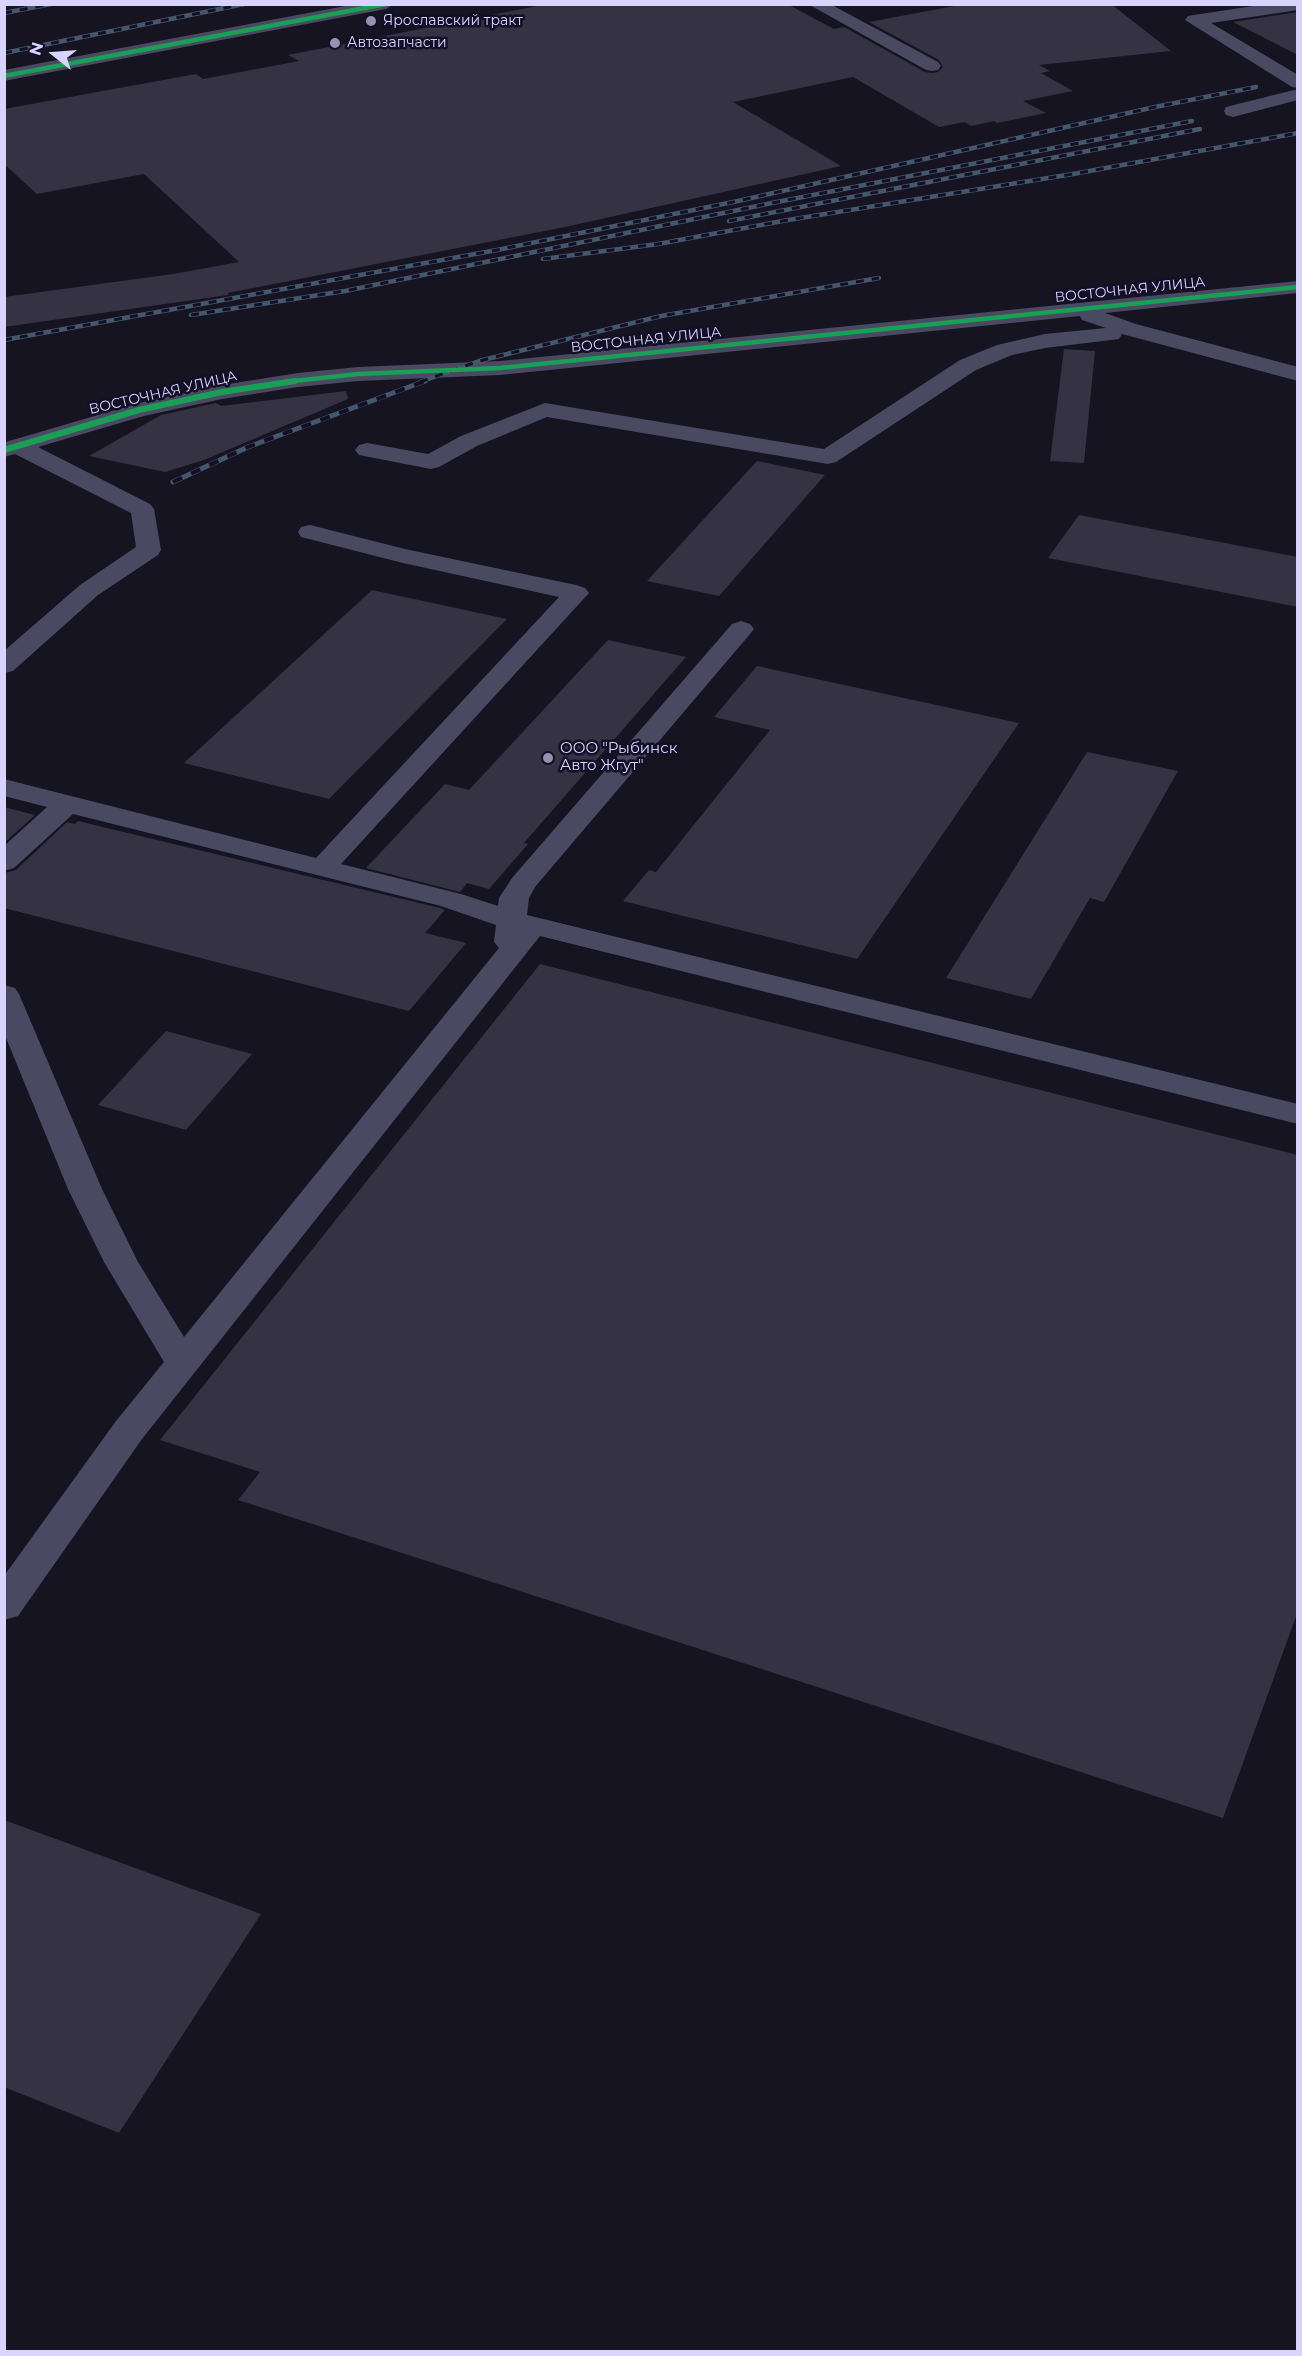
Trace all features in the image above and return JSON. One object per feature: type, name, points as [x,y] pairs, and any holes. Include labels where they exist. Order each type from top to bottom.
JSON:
[{"type":"street","points":[[4,76],[386,4]]},
{"type":"street","points":[[816,4],[932,66]]},
{"type":"street","points":[[1298,5],[1194,20],[1298,83]]},
{"type":"street","points":[[1233,111],[1298,94]]},
{"type":"street","name":"ВОСТОЧНАЯ УЛИЦА","points":[[11,448],[139,410],[222,392],[298,380],[358,374],[500,368],[1298,287]]},
{"type":"street","points":[[1072,309],[1128,329],[1298,374]]},
{"type":"street","points":[[367,450],[431,462],[469,441],[545,410],[828,457],[968,365],[1005,350],[1045,341],[1111,334]]},
{"type":"street","points":[[4,664],[90,590],[149,550],[142,509],[11,448]]},
{"type":"street","points":[[310,532],[403,556],[576,593],[321,869]]},
{"type":"street","points":[[4,1606],[123,1438],[507,959],[522,923],[514,898],[522,884],[741,629]]},
{"type":"street","points":[[4,787],[252,849],[321,869],[451,900],[522,923],[1298,1114]]},
{"type":"street","points":[[4,862],[67,804]]},
{"type":"street","points":[[4,994],[85,1189],[121,1262],[182,1363]]},
{"type":"building","points":[[547,4],[787,4],[834,29],[844,27],[925,72],[932,73],[938,72],[943,67],[939,60],[869,22],[965,4],[1111,4],[1171,51],[1039,65],[1050,71],[1041,73],[1073,91],[1023,101],[1046,113],[997,123],[994,121],[971,126],[965,122],[939,127],[853,77],[733,102],[841,166],[565,227],[228,293],[228,295],[4,327],[4,297],[173,274],[239,262],[144,174],[37,194],[4,164],[4,109],[196,74],[203,79],[299,61],[288,55]]},
{"type":"building","points":[[1298,12],[1298,55],[1233,22]]},
{"type":"building","points":[[1064,349],[1095,351],[1084,463],[1050,461]]},
{"type":"building","points":[[346,391],[348,399],[204,460],[165,472],[89,456],[161,415],[216,403],[221,406]]},
{"type":"building","points":[[757,461],[825,475],[719,596],[647,581]]},
{"type":"building","points":[[1079,515],[1298,557],[1298,607],[1048,558]]},
{"type":"building","points":[[372,590],[507,619],[329,799],[184,763]]},
{"type":"building","name":"ООО \"Рыбинск Авто Жгут\"","points":[[608,640],[686,657],[524,843],[528,844],[489,889],[467,883],[460,892],[366,868],[445,784],[469,790]]},
{"type":"building","points":[[757,666],[1019,723],[857,959],[623,901],[649,870],[656,872],[770,730],[714,717]]},
{"type":"building","points":[[1087,752],[1178,771],[1104,902],[1090,898],[1031,999],[946,978]]},
{"type":"building","points":[[4,807],[35,815],[4,843]]},
{"type":"building","points":[[78,821],[440,908],[445,910],[425,933],[466,943],[409,1011],[4,908],[4,873],[16,870],[67,822],[75,824]]},
{"type":"building","points":[[540,964],[1298,1155],[1298,1611],[1223,1818],[238,1500],[260,1472],[160,1440]]},
{"type":"building","points":[[166,1031],[252,1054],[186,1130],[98,1105]]},
{"type":"building","points":[[4,1820],[261,1914],[119,2133],[4,2087]]},
{"type":"railway","points":[[4,13],[51,4]]},
{"type":"railway","points":[[4,53],[244,4]]},
{"type":"railway","points":[[4,340],[497,250],[738,201],[1155,107],[1256,87]]},
{"type":"railway","points":[[191,315],[345,291],[772,203],[1192,121]]},
{"type":"railway","points":[[729,221],[1200,129]]},
{"type":"railway","points":[[543,259],[658,244],[788,220],[1073,174],[1298,133]]},
{"type":"railway","points":[[420,382],[479,361],[661,316],[879,278]]},
{"type":"railway","points":[[173,482],[248,447],[425,381]]},
{"type":"cycle path","points":[[4,76],[386,4]]},
{"type":"cycle path","points":[[4,450],[139,410],[222,392],[298,380],[358,374],[500,368],[1298,287]]},
{"type":"place","name":"Ярославский тракт","points":[[371,21]]},
{"type":"place","name":"Автозапчасти","points":[[335,43]]},
{"type":"place","name":"ООО \"Рыбинск Авто Жгут\"","points":[[548,758]]}]
